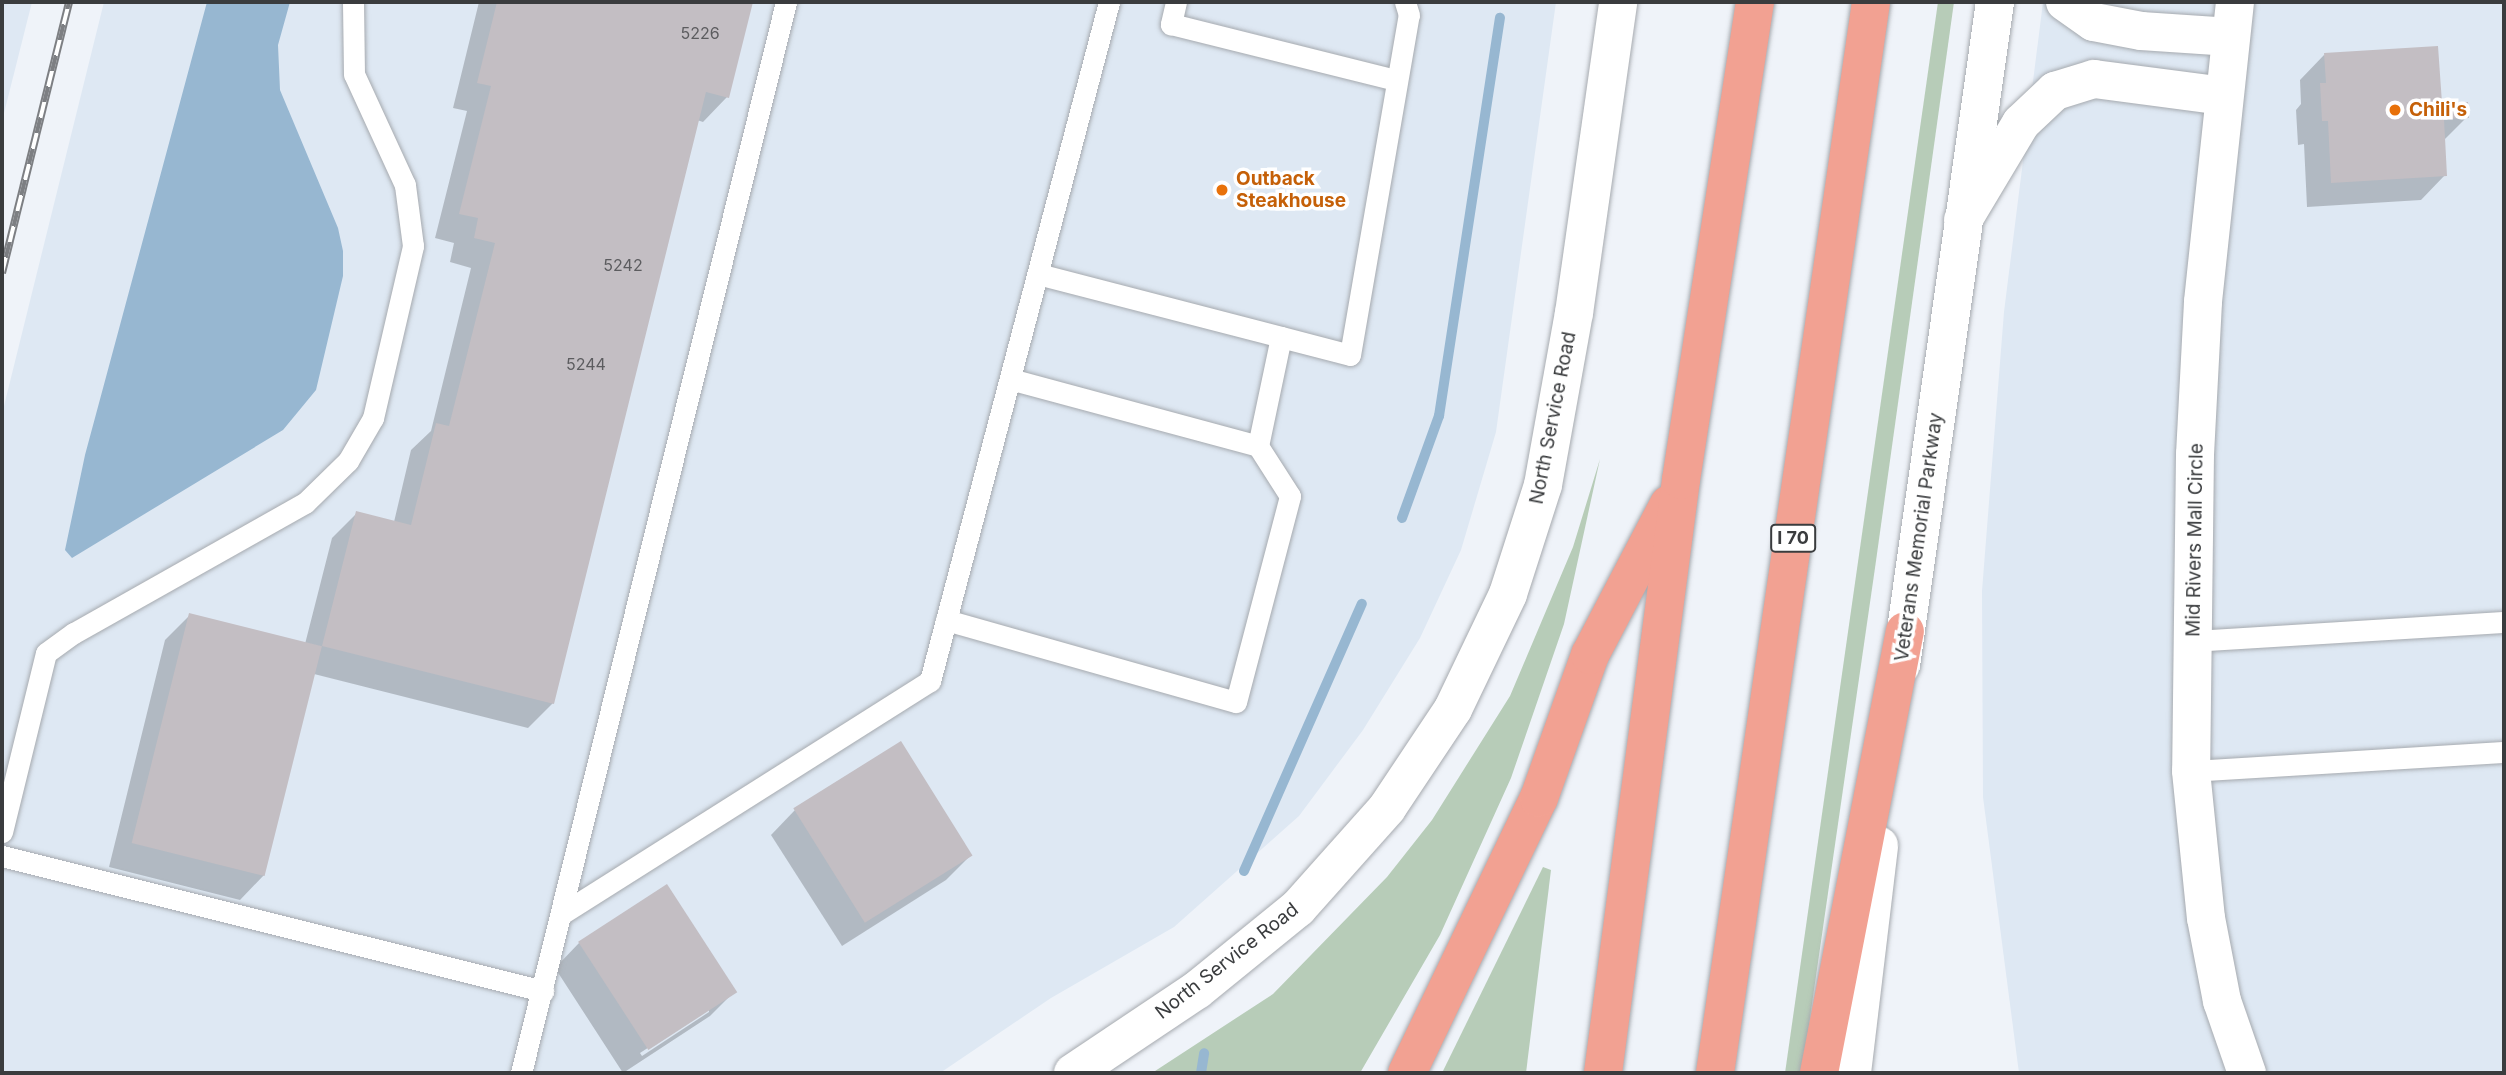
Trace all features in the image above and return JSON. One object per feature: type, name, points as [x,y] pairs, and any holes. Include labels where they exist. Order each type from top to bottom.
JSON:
[{"type":"highway","points":[[1603,1073],[1681,480],[1755,2]]},
{"type":"highway","name":"I 70","points":[[1715,1073],[1871,2]]},
{"type":"highway","points":[[1407,1073],[1539,798],[1590,655],[1681,480]]},
{"type":"highway","points":[[1819,1073],[1905,631]]},
{"type":"street","name":"North Service Road","points":[[1073,1073],[1197,990],[1298,908],[1387,808],[1453,709],[1508,594],[1543,485],[1574,313],[1618,2]]},
{"type":"street","name":"Veterans Memorial Parkway","points":[[1852,1073],[1905,631],[1995,2]]},
{"type":"street","points":[[2065,2],[2094,22],[2141,31],[2233,20]]},
{"type":"street","name":"Mid Rivers Mall Circle","points":[[2233,20],[2203,302],[2192,771],[2206,918],[2222,1001],[2247,1073]]},
{"type":"street","points":[[1964,220],[2021,123],[2054,91],[2094,79],[2223,96]]},
{"type":"lane","points":[[2,832],[46,653],[74,633],[305,503],[348,461],[373,418],[414,246],[405,185],[354,74],[353,2]]},
{"type":"lane","points":[[520,1073],[563,913],[786,2]]},
{"type":"lane","points":[[563,913],[930,681],[1109,2]]},
{"type":"lane","points":[[1176,2],[1171,24],[1396,80]]},
{"type":"lane","points":[[1038,274],[1350,355],[1409,15],[1405,2]]},
{"type":"lane","points":[[1258,446],[1281,337]]},
{"type":"lane","points":[[946,620],[1236,702],[1290,496],[1258,446],[1010,379]]},
{"type":"lane","points":[[2193,641],[2504,622]]},
{"type":"lane","points":[[2192,771],[2504,752]]},
{"type":"lane","points":[[2,856],[543,991]]},
{"type":"shaded area","points":[[2,2],[32,2],[2,121]]},
{"type":"shaded area","points":[[104,2],[1556,2],[1496,432],[1461,550],[1420,638],[1363,730],[1299,816],[1174,927],[1051,998],[940,1073],[2,1073],[2,414]]},
{"type":"shaded area","points":[[2043,2],[2504,2],[2504,1073],[2019,1073],[1983,797],[1982,591],[2004,312]]},
{"type":"green space","points":[[1938,2],[1954,2],[1875,568],[1802,1073],[1785,1073]]},
{"type":"green space","points":[[1600,459],[1564,624],[1511,778],[1440,935],[1360,1073],[1152,1073],[1273,994],[1387,877],[1432,820],[1510,696],[1573,547]]},
{"type":"green space","points":[[1543,867],[1551,870],[1526,1073],[1442,1073]]},
{"type":"water","points":[[207,2],[290,2],[278,45],[280,90],[338,228],[343,251],[343,276],[316,390],[283,430],[72,558],[65,550],[85,455]]},
{"type":"building","points":[[497,2],[753,2],[729,98],[706,92],[554,704],[322,646],[356,511],[411,525],[436,423],[449,426],[495,243],[474,238],[478,218],[459,214],[491,86],[477,83]]},
{"type":"building","name":"Chili's","points":[[2438,46],[2442,103],[2468,102],[2469,118],[2444,119],[2447,176],[2331,183],[2328,121],[2322,121],[2320,83],[2326,83],[2324,53]]},
{"type":"building","points":[[189,613],[322,646],[265,876],[132,843]]},
{"type":"building","points":[[901,741],[973,855],[865,923],[793,808]]},
{"type":"building","points":[[667,884],[737,992],[648,1050],[578,942]]},
{"type":"waterway","points":[[1402,518],[1439,416],[1500,18]]},
{"type":"waterway","points":[[1244,871],[1362,604]]},
{"type":"waterway","points":[[1201,1073],[1204,1053]]},
{"type":"railway","points":[[2,273],[69,2]]},
{"type":"place","name":"Chili's","points":[[2395,110]]},
{"type":"place","name":"Outback Steakhouse","points":[[1222,190]]}]
